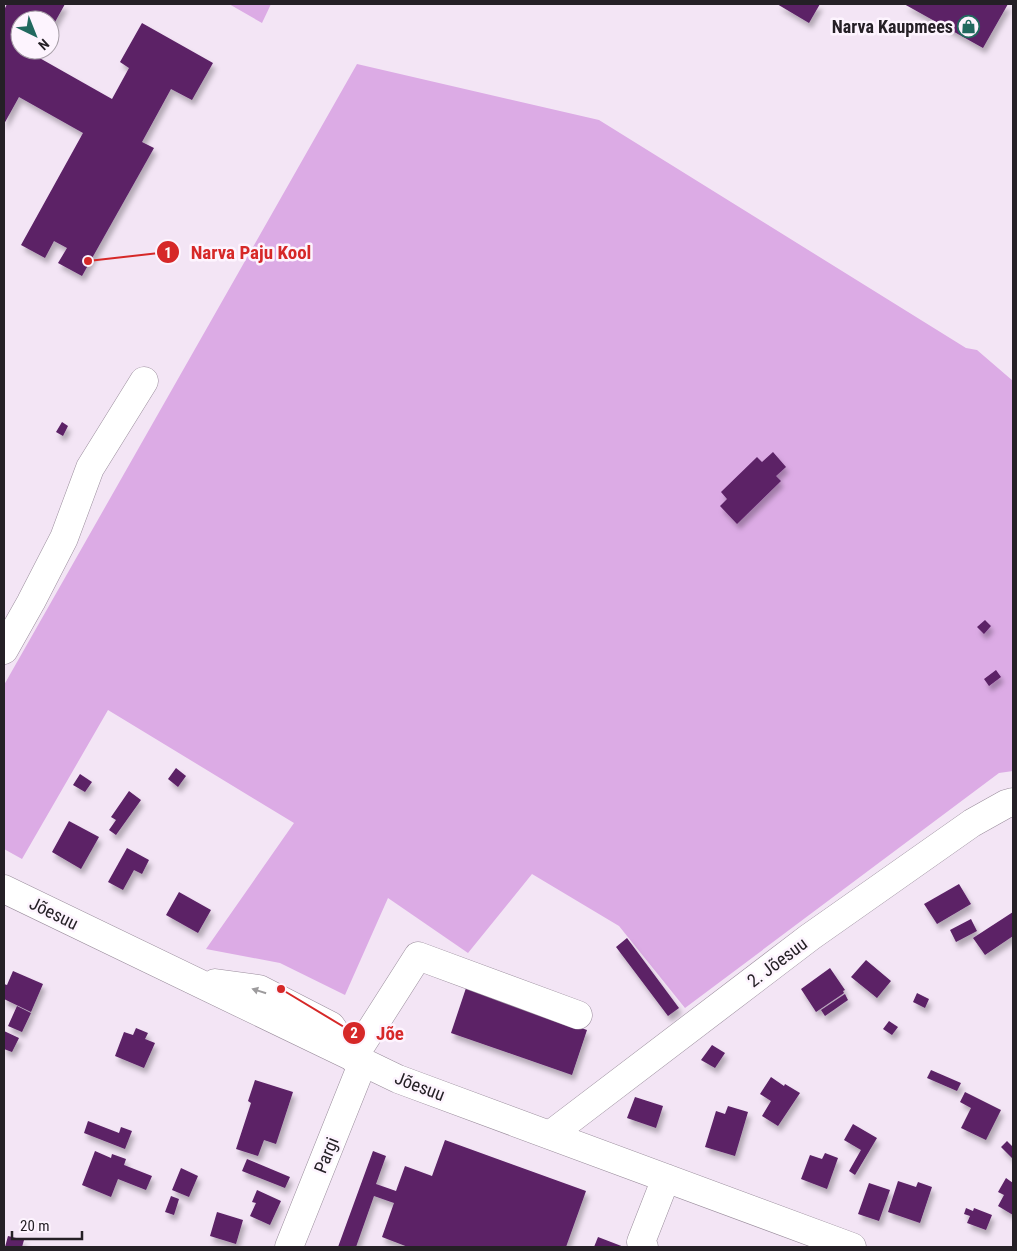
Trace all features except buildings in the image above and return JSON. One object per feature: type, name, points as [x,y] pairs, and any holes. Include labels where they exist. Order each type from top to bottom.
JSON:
[{"type":"street","points":[[4,650],[64,538],[90,468],[144,381]]},
{"type":"street","name":"2. Jõesuu","points":[[550,1135],[810,937],[972,823],[1013,802]]},
{"type":"street","name":"Jõesuu","points":[[4,889],[398,1078],[852,1247]]},
{"type":"street","name":"Pargi","points":[[289,1247],[358,1060],[418,956],[578,1015]]},
{"type":"street","points":[[644,1247],[640,1242],[666,1178]]},
{"type":"shaded area","points":[[229,4],[271,4],[262,23]]},
{"type":"shaded area","points":[[357,64],[599,120],[966,348],[977,350],[1013,381],[1013,771],[999,773],[685,1008],[619,926],[532,874],[468,953],[388,898],[345,995],[280,963],[206,949],[294,823],[108,710],[22,859],[4,849],[4,685]]},
{"type":"place","name":"Narva Kaupmees","points":[[969,26]]},
{"type":"place","name":"Narva Paju Kool","points":[[88,261]]},
{"type":"place","name":"Jõe","points":[[281,989]]}]
